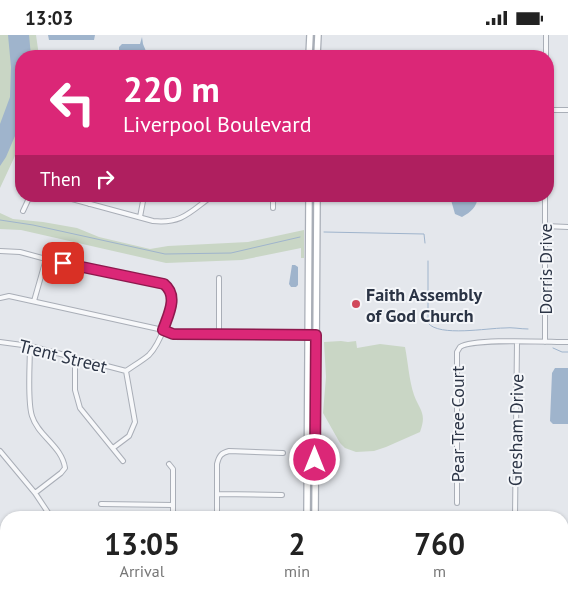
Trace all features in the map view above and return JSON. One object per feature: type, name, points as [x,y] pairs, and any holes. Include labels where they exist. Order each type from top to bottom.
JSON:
[{"type":"main road","points":[[309,50],[310,35]]},
{"type":"main road","points":[[318,35],[318,50]]},
{"type":"main road","points":[[307,511],[309,202]]},
{"type":"main road","points":[[315,511],[317,202]]},
{"type":"main road","points":[[308,243],[312,258],[316,263]]},
{"type":"street","points":[[546,35],[546,50]]},
{"type":"street","points":[[554,110],[568,111]]},
{"type":"street","points":[[23,211],[27,202]]},
{"type":"street","points":[[82,202],[153,221],[166,222],[177,221],[204,202]]},
{"type":"street","points":[[140,217],[143,202]]},
{"type":"street","points":[[273,202],[273,208]]},
{"type":"street","name":"Dorris Drive","points":[[545,202],[545,342]]},
{"type":"street","points":[[545,226],[568,227]]},
{"type":"street","points":[[0,251],[20,252],[164,284],[170,288],[172,304],[163,330],[154,348],[148,355],[126,371],[135,422],[129,436],[113,448]]},
{"type":"street","points":[[34,301],[46,259]]},
{"type":"street","points":[[219,278],[219,334]]},
{"type":"street","points":[[0,297],[9,296],[34,301],[163,330],[173,334],[316,335]]},
{"type":"street","name":"Trent Street","points":[[0,342],[30,346],[126,371]]},
{"type":"street","points":[[517,342],[568,342]]},
{"type":"street","name":"Pear Tree Court","points":[[457,503],[457,352],[460,347],[467,343],[517,342]]},
{"type":"street","name":"Gresham Drive","points":[[515,511],[517,342]]},
{"type":"street","points":[[30,346],[30,405],[32,416],[62,457],[65,468],[35,493]]},
{"type":"street","points":[[76,359],[76,399],[80,408],[122,461]]},
{"type":"street","points":[[216,511],[217,464],[219,457],[224,452],[283,453]]},
{"type":"street","points":[[1,453],[35,493],[46,511]]},
{"type":"street","points":[[169,463],[173,469],[173,511]]},
{"type":"street","points":[[217,494],[282,495]]},
{"type":"street","points":[[101,504],[173,505]]},
{"type":"green space","points":[[0,35],[36,35],[38,50],[15,50],[15,156],[0,188]]},
{"type":"green space","points":[[0,213],[13,219],[77,228],[99,237],[150,249],[168,246],[248,242],[304,230],[304,258],[301,258],[301,248],[242,260],[166,263],[21,230],[0,229]]},
{"type":"green space","points":[[356,341],[357,348],[380,344],[405,347],[412,389],[423,416],[420,432],[374,451],[356,452],[345,448],[340,443],[323,413],[326,377],[324,342]]},
{"type":"water","points":[[8,35],[29,35],[30,50],[15,50],[15,136],[0,166],[0,124],[10,97],[11,67]]},
{"type":"water","points":[[48,35],[95,35],[94,40],[49,40]]},
{"type":"water","points":[[142,37],[146,50],[119,50],[122,44],[140,44]]},
{"type":"water","points":[[452,202],[476,202],[473,209],[462,217],[455,214]]},
{"type":"water","points":[[292,265],[298,267],[298,285],[296,287],[291,287],[289,284]]},
{"type":"water","points":[[555,368],[568,368],[568,424],[553,424],[550,421],[552,373]]},
{"type":"waterway","points":[[0,220],[33,225],[165,254],[231,253],[300,237]]},
{"type":"waterway","points":[[324,232],[424,234],[425,243]]},
{"type":"waterway","points":[[428,261],[428,323],[442,330],[453,331],[507,328],[528,329]]},
{"type":"waterway","points":[[553,348],[562,352],[568,352]]},
{"type":"place","name":"Faith Assembly of God Church","points":[[356,304]]},
{"type":"route","points":[[63,263],[164,284],[170,288],[172,304],[163,330],[173,334],[316,335],[315,460]]}]
